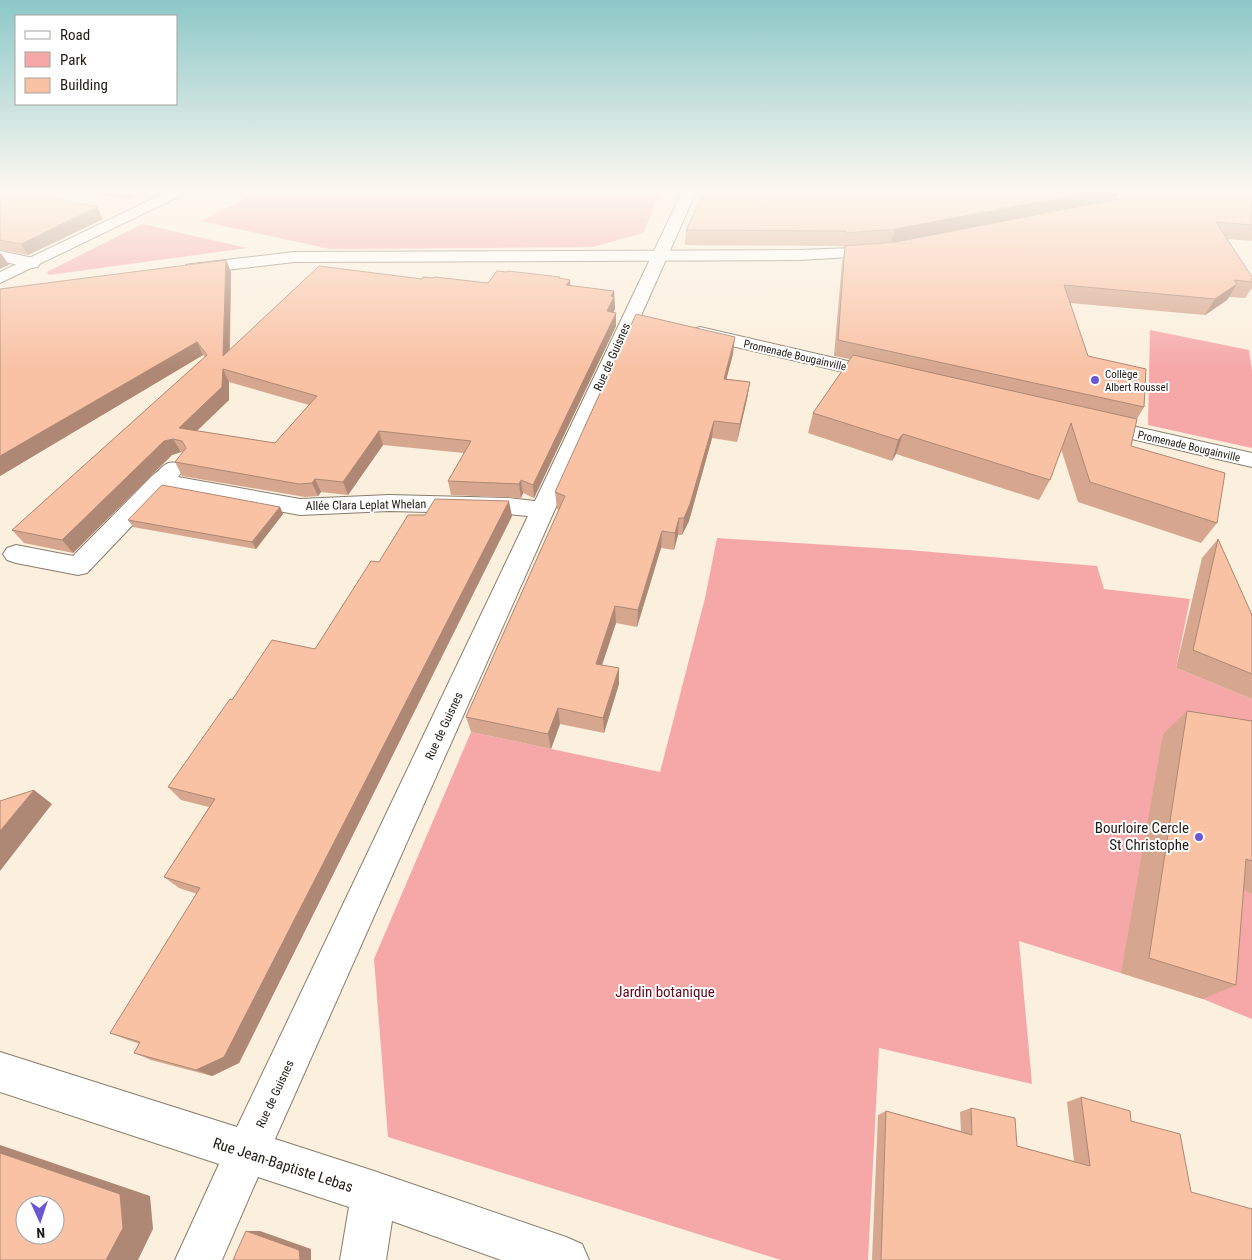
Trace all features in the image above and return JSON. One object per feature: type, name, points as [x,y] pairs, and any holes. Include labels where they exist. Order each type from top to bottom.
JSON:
[{"type":"street","points":[[3,285],[32,262],[55,251]]},
{"type":"street","name":"Rue de Guisnes","points":[[198,1260],[543,510],[640,320],[661,251]]},
{"type":"street","points":[[176,271],[294,257],[859,255],[888,251]]},
{"type":"street","points":[[0,256],[32,262]]},
{"type":"street","name":"Promenade Bougainville","points":[[678,328],[902,380]]},
{"type":"street","name":"Promenade Bougainville","points":[[1077,420],[1252,460]]},
{"type":"street","points":[[16,554],[78,566],[180,460]]},
{"type":"street","name":"Allée Clara Leplat Whelan","points":[[160,481],[300,506],[408,504],[508,506],[543,510]]},
{"type":"street","name":"Rue Jean-Baptiste Lebas","points":[[0,1072],[374,1194],[566,1260]]},
{"type":"street","points":[[363,1260],[374,1194]]},
{"type":"green space","points":[[89,251],[226,251],[49,275],[47,272]]},
{"type":"green space","points":[[1150,330],[1249,350],[1252,371],[1252,448],[1148,425]]},
{"type":"green space","name":"Jardin botanique","points":[[717,538],[908,550],[1097,566],[1104,589],[1190,599],[1176,668],[1252,699],[1252,1019],[1203,999],[1019,941],[1032,1084],[879,1048],[868,1260],[781,1260],[388,1137],[374,959],[471,732],[660,772],[705,598]]},
{"type":"building","points":[[845,251],[1235,251],[1252,277],[1252,282],[1234,280],[1237,284],[1215,299],[1064,285],[1088,356],[1146,369],[1144,407],[838,340]]},
{"type":"building","points":[[226,260],[223,356],[319,266],[422,279],[423,277],[435,277],[488,283],[497,271],[560,277],[570,280],[566,285],[614,291],[611,296],[614,297],[607,311],[616,313],[533,485],[521,480],[519,484],[448,481],[471,441],[379,431],[343,482],[315,479],[312,483],[299,484],[175,462],[186,448],[182,441],[173,439],[164,441],[62,540],[12,530],[207,355],[197,342],[0,456],[0,289]],"holes":[[[223,369],[317,396],[275,443],[179,428],[222,387]]]},
{"type":"building","points":[[636,314],[735,337],[724,379],[750,382],[740,424],[714,421],[690,504],[684,518],[679,518],[675,533],[662,531],[638,610],[615,606],[596,664],[619,668],[603,718],[558,708],[548,734],[466,717],[565,496],[555,492]]},
{"type":"building","points":[[853,355],[1137,419],[1131,446],[1225,473],[1217,523],[1090,482],[1071,423],[1050,480],[903,434],[898,440],[813,413]]},
{"type":"building","points":[[162,485],[280,507],[252,542],[128,520]]},
{"type":"building","points":[[435,499],[509,501],[224,1057],[196,1070],[134,1053],[140,1042],[110,1033],[200,888],[164,877],[215,799],[168,787],[230,699],[232,700],[272,640],[315,649],[371,561],[379,562],[408,515],[425,515]]},
{"type":"building","points":[[1218,539],[1252,615],[1252,674],[1193,650]]},
{"type":"building","name":"Bourloire Cercle St Christophe","points":[[1187,711],[1252,721],[1252,861],[1246,859],[1236,985],[1149,958]]},
{"type":"building","points":[[34,790],[0,831],[0,801]]},
{"type":"building","points":[[1081,1097],[1130,1111],[1131,1121],[1180,1134],[1191,1192],[1252,1209],[1252,1260],[881,1260],[886,1111],[972,1135],[971,1108],[1015,1118],[1017,1146],[1090,1166]]},
{"type":"building","points":[[0,1153],[120,1194],[123,1228],[106,1260],[0,1260]]},
{"type":"building","points":[[246,1231],[299,1250],[300,1260],[233,1260]]},
{"type":"place","name":"Collège Albert Roussel","points":[[1095,380]]},
{"type":"place","name":"Bourloire Cercle St Christophe","points":[[1199,837]]}]
